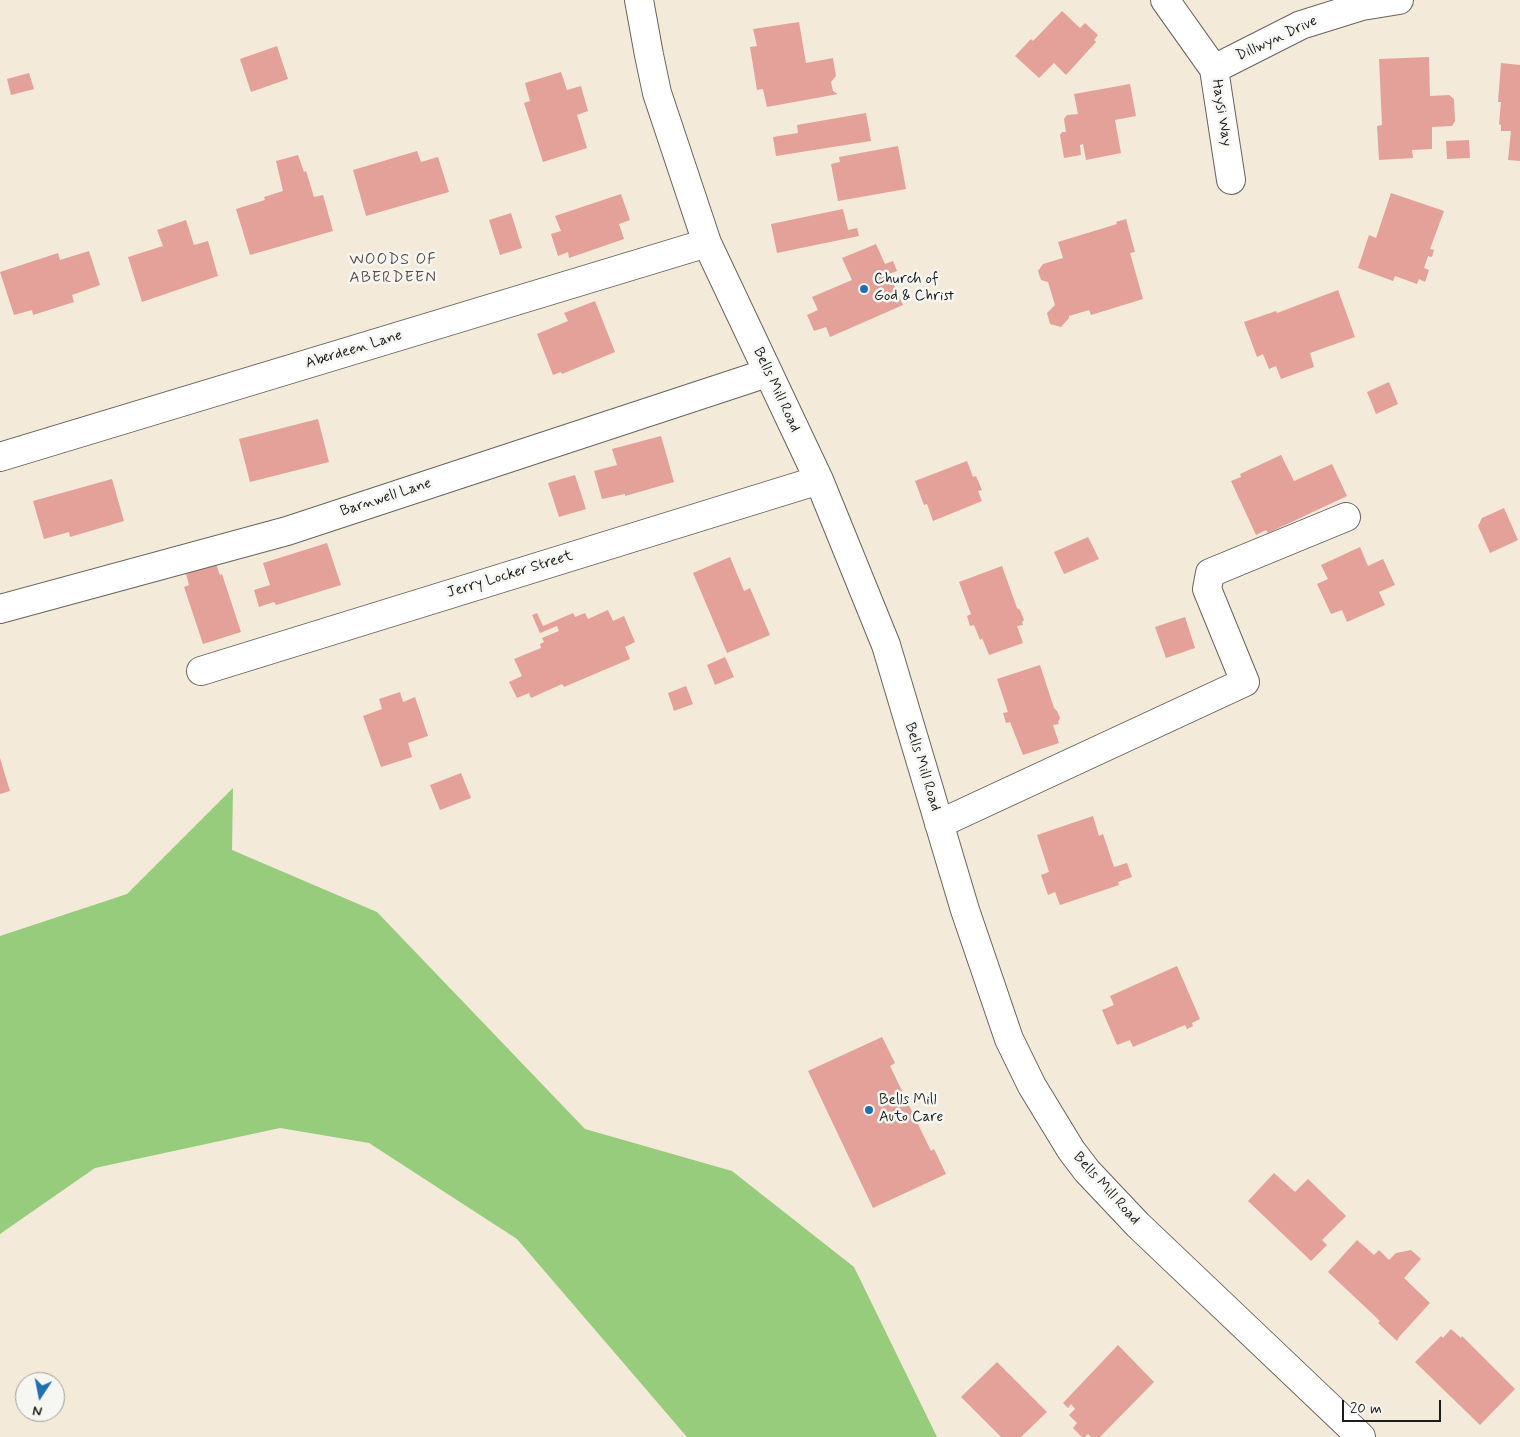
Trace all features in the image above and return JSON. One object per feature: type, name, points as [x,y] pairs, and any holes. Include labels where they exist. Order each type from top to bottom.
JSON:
[{"type":"street","name":"Bells Mill Road","points":[[639,0],[657,94],[707,243],[819,480],[886,646],[965,910],[1009,1039],[1032,1086],[1071,1150],[1087,1171],[1138,1225],[1361,1437]]},
{"type":"street","name":"Haysi Way","points":[[1165,0],[1214,69],[1231,180]]},
{"type":"street","name":"Dillwyn Drive","points":[[1214,69],[1301,25],[1362,6],[1399,0]]},
{"type":"street","name":"Aberdeen Lane","points":[[0,457],[707,243]]},
{"type":"street","name":"Barnwell Lane","points":[[0,609],[287,531],[767,373]]},
{"type":"street","name":"Jerry Locker Street","points":[[201,671],[819,480]]},
{"type":"street","points":[[939,824],[1245,682],[1207,589],[1210,573],[1346,517]]},
{"type":"green space","points":[[233,788],[232,850],[377,912],[585,1129],[732,1171],[854,1267],[937,1437],[687,1437],[517,1239],[369,1143],[280,1128],[95,1168],[0,1234],[0,936],[127,894]]},
{"type":"building","points":[[1062,11],[1080,28],[1085,23],[1098,35],[1094,40],[1096,42],[1066,75],[1054,63],[1039,78],[1015,56],[1031,39],[1033,41]]},
{"type":"building","points":[[799,22],[806,63],[833,58],[836,76],[831,82],[833,91],[838,94],[767,107],[763,89],[757,90],[750,47],[757,46],[753,29]]},
{"type":"building","points":[[277,46],[288,79],[251,92],[240,59]]},
{"type":"building","points":[[1429,57],[1430,96],[1449,95],[1454,99],[1455,121],[1452,126],[1432,127],[1432,149],[1412,150],[1413,158],[1379,160],[1377,126],[1382,125],[1379,59]]},
{"type":"building","points":[[1501,63],[1520,65],[1520,161],[1508,160],[1511,131],[1501,131],[1501,125],[1499,124],[1501,102],[1498,102]]},
{"type":"building","points":[[561,72],[567,90],[581,86],[588,111],[577,115],[587,148],[543,162],[524,103],[530,101],[525,83]]},
{"type":"building","points":[[29,73],[34,89],[11,95],[7,79]]},
{"type":"building","points":[[1130,84],[1136,116],[1115,120],[1121,153],[1086,160],[1083,144],[1080,145],[1081,155],[1064,158],[1060,135],[1062,132],[1066,132],[1064,119],[1067,115],[1078,114],[1074,94]]},
{"type":"building","points":[[866,113],[871,141],[776,156],[773,137],[798,133],[797,125]]},
{"type":"building","points":[[1469,140],[1470,158],[1447,159],[1446,141]]},
{"type":"building","points":[[898,146],[906,189],[838,201],[831,164],[840,162],[839,157]]},
{"type":"building","points":[[417,151],[421,162],[438,157],[449,192],[366,216],[353,170]]},
{"type":"building","points":[[298,155],[304,172],[306,171],[314,197],[323,195],[333,231],[250,255],[236,209],[265,200],[264,197],[283,191],[276,161]]},
{"type":"building","points":[[1391,193],[1444,211],[1430,249],[1434,250],[1432,257],[1428,256],[1424,268],[1429,270],[1425,282],[1419,279],[1417,284],[1395,276],[1393,281],[1358,268],[1369,235],[1376,238]]},
{"type":"building","points":[[621,194],[630,220],[619,224],[624,239],[569,258],[568,252],[558,256],[551,234],[561,231],[555,216]]},
{"type":"building","points":[[843,209],[848,230],[857,228],[859,236],[777,253],[771,224]]},
{"type":"building","points":[[511,213],[522,248],[500,255],[489,220]]},
{"type":"building","points":[[1126,219],[1135,252],[1130,253],[1143,299],[1091,315],[1089,310],[1069,316],[1061,327],[1050,324],[1047,313],[1055,305],[1048,282],[1041,280],[1038,271],[1043,264],[1063,258],[1058,242],[1117,224],[1116,222]]},
{"type":"building","points":[[186,220],[194,245],[208,241],[218,276],[142,302],[128,257],[163,246],[157,230]]},
{"type":"building","name":"Church of God & Christ","points":[[876,244],[885,264],[893,261],[897,271],[889,274],[903,305],[830,337],[826,327],[814,331],[807,315],[818,310],[812,297],[852,280],[842,258]]},
{"type":"building","points":[[89,251],[100,285],[72,295],[74,302],[33,315],[32,310],[14,315],[0,272],[58,253],[60,260]]},
{"type":"building","points":[[1338,290],[1355,337],[1310,353],[1314,367],[1281,379],[1276,366],[1269,369],[1263,354],[1257,357],[1244,322],[1276,311],[1277,313]]},
{"type":"building","points":[[595,301],[615,352],[562,374],[561,372],[553,375],[537,334],[568,321],[564,313]]},
{"type":"building","points":[[1389,382],[1398,404],[1376,414],[1367,392]]},
{"type":"building","points":[[318,419],[329,462],[250,482],[239,439]]},
{"type":"building","points":[[661,436],[674,482],[625,496],[625,494],[602,499],[594,471],[617,465],[612,449]]},
{"type":"building","points":[[1281,455],[1294,481],[1332,464],[1347,496],[1268,533],[1266,530],[1256,535],[1231,481],[1241,477],[1240,474]]},
{"type":"building","points":[[967,461],[973,477],[976,476],[982,490],[978,491],[982,501],[933,521],[927,504],[924,505],[915,481]]},
{"type":"building","points":[[575,475],[586,509],[559,517],[548,483]]},
{"type":"building","points":[[112,479],[124,521],[70,537],[69,532],[44,539],[33,501]]},
{"type":"building","points":[[1504,508],[1518,540],[1490,553],[1478,526],[1482,518]]},
{"type":"building","points":[[1088,537],[1099,559],[1064,574],[1054,552]]},
{"type":"building","points":[[327,543],[341,585],[276,605],[274,602],[259,607],[254,590],[270,585],[263,563]]},
{"type":"building","points":[[1360,547],[1368,566],[1383,559],[1395,585],[1379,592],[1385,605],[1347,622],[1342,610],[1331,614],[1317,584],[1328,579],[1321,565]]},
{"type":"building","points":[[730,557],[744,591],[750,588],[770,635],[727,653],[693,573]]},
{"type":"building","points":[[216,564],[220,575],[222,574],[241,632],[203,644],[184,587],[189,585],[186,574]]},
{"type":"building","points":[[1002,566],[1017,608],[1020,610],[1024,620],[1022,622],[1023,625],[1017,626],[1023,643],[989,655],[974,625],[970,626],[967,616],[971,614],[959,582]]},
{"type":"building","points":[[608,610],[613,621],[624,616],[635,642],[625,647],[630,659],[564,687],[562,684],[531,698],[529,693],[517,698],[509,682],[522,676],[514,659],[541,648],[540,644],[544,642],[542,638],[559,631],[557,626],[540,633],[532,615],[537,613],[543,626],[573,613],[575,617],[585,613],[588,619]]},
{"type":"building","points":[[1185,617],[1195,648],[1166,658],[1155,627]]},
{"type":"building","points":[[725,657],[734,677],[715,685],[707,665]]},
{"type":"building","points":[[1040,665],[1054,708],[1060,718],[1059,724],[1053,725],[1059,743],[1023,755],[1010,722],[1006,723],[1003,713],[1008,712],[997,679]]},
{"type":"building","points":[[686,686],[693,704],[674,711],[668,693]]},
{"type":"building","points":[[400,692],[403,702],[415,697],[428,736],[408,743],[412,757],[381,767],[363,716],[382,709],[379,699]]},
{"type":"building","points":[[0,758],[10,791],[0,794]]},
{"type":"building","points":[[461,773],[471,798],[440,810],[430,785]]},
{"type":"building","points":[[1093,816],[1099,836],[1103,834],[1114,867],[1127,863],[1132,877],[1118,882],[1119,885],[1060,905],[1055,892],[1048,895],[1041,875],[1049,872],[1037,835]]},
{"type":"building","points":[[1177,966],[1200,1019],[1192,1023],[1193,1026],[1187,1029],[1185,1025],[1133,1047],[1130,1040],[1117,1045],[1102,1010],[1114,1005],[1110,996]]},
{"type":"building","name":"Bells Mill Auto Care","points":[[882,1037],[895,1063],[890,1066],[931,1151],[934,1149],[946,1174],[873,1208],[808,1071]]},
{"type":"building","points":[[1274,1173],[1295,1192],[1308,1179],[1346,1216],[1322,1240],[1327,1245],[1311,1261],[1248,1201]]},
{"type":"building","points":[[1357,1240],[1374,1255],[1379,1250],[1389,1260],[1396,1253],[1411,1250],[1421,1259],[1404,1278],[1430,1303],[1397,1341],[1378,1323],[1380,1321],[1328,1272]]},
{"type":"building","points":[[1451,1329],[1461,1338],[1462,1336],[1515,1389],[1480,1425],[1415,1362],[1441,1336],[1443,1338]]},
{"type":"building","points":[[1118,1345],[1154,1382],[1100,1437],[1091,1437],[1088,1434],[1082,1437],[1073,1428],[1077,1423],[1069,1415],[1075,1409],[1071,1404],[1068,1408],[1063,1403]]},
{"type":"building","points":[[997,1362],[1047,1412],[1021,1437],[1001,1437],[961,1397]]},
{"type":"place","name":"Church of God & Christ","points":[[864,289]]},
{"type":"place","name":"Bells Mill Auto Care","points":[[869,1110]]},
{"type":"district","name":"WOODS OF ABERDEEN","points":[[393,270]]}]
